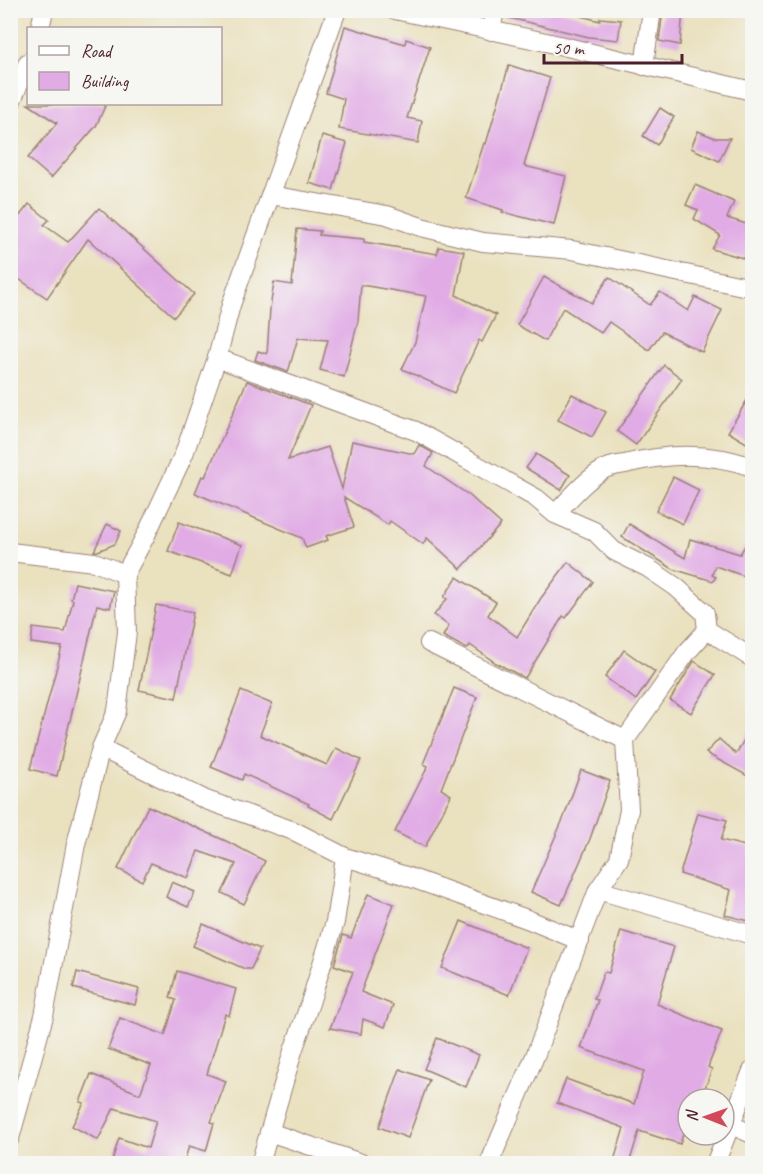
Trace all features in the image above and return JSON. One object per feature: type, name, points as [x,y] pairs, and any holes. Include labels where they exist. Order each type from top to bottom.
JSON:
[{"type":"street","points":[[40,27],[44,10]]},
{"type":"street","points":[[10,1138],[18,1117],[44,1016],[76,844],[101,748],[117,711],[128,632],[125,574],[184,454],[217,358],[231,305],[337,10]]},
{"type":"street","points":[[395,10],[753,91]]},
{"type":"street","points":[[491,31],[495,10]]},
{"type":"street","points":[[644,66],[652,10]]},
{"type":"street","points":[[10,105],[27,64]]},
{"type":"street","points":[[270,195],[387,215],[421,227],[483,242],[572,250],[753,288]]},
{"type":"street","points":[[217,358],[416,431],[536,498],[555,514],[594,531],[614,551],[648,568],[676,587],[705,613],[707,630],[687,652],[625,740],[629,810],[619,860],[598,890],[535,1056],[489,1164]]},
{"type":"street","points":[[555,514],[587,482],[605,469],[650,457],[692,455],[753,467]]},
{"type":"street","points":[[10,552],[94,562],[125,574]]},
{"type":"street","points":[[707,630],[753,658]]},
{"type":"street","points":[[429,643],[625,740]]},
{"type":"street","points":[[101,748],[206,800],[294,831],[345,857],[527,919],[580,941]]},
{"type":"street","points":[[260,1164],[335,922],[345,857]]},
{"type":"street","points":[[598,890],[753,935]]},
{"type":"street","points":[[736,1113],[753,1071]]},
{"type":"street","points":[[736,1127],[753,1134]]},
{"type":"street","points":[[269,1132],[364,1164]]},
{"type":"street","points":[[715,1164],[722,1147]]},
{"type":"building","points":[[506,10],[558,10],[600,21],[600,18],[621,20],[618,40],[589,37],[505,17]]},
{"type":"building","points":[[663,10],[683,10],[680,45],[659,41]]},
{"type":"building","points":[[345,26],[405,44],[406,39],[430,47],[407,118],[422,121],[418,143],[339,129],[344,99],[326,93]]},
{"type":"building","points":[[509,65],[550,78],[524,166],[566,176],[554,225],[502,212],[503,210],[466,198],[484,143],[486,144]]},
{"type":"building","points":[[30,105],[106,105],[96,126],[51,178],[28,158],[57,123]]},
{"type":"building","points":[[660,108],[674,117],[657,145],[643,136]]},
{"type":"building","points":[[698,131],[715,138],[730,138],[719,161],[691,148]]},
{"type":"building","points":[[322,136],[347,143],[333,190],[309,183]]},
{"type":"building","points":[[695,185],[734,202],[727,218],[753,226],[753,261],[712,249],[720,235],[694,219],[698,210],[686,205]]},
{"type":"building","points":[[29,204],[49,220],[44,225],[68,242],[99,208],[194,294],[174,317],[88,239],[47,298],[10,273],[10,228]]},
{"type":"building","points":[[297,229],[320,231],[319,235],[364,239],[364,242],[437,254],[439,247],[464,251],[456,295],[496,315],[482,342],[479,340],[454,393],[402,369],[415,342],[426,296],[361,285],[358,321],[344,377],[320,370],[328,340],[298,338],[288,372],[255,360],[258,351],[267,354],[274,282],[292,285]]},
{"type":"building","points":[[544,277],[592,303],[609,277],[650,305],[660,292],[688,311],[695,297],[722,310],[702,352],[662,332],[649,350],[609,322],[601,333],[563,308],[545,341],[517,325]]},
{"type":"building","points":[[664,365],[682,379],[636,445],[617,431]]},
{"type":"building","points":[[247,381],[311,405],[288,460],[328,447],[342,489],[352,441],[414,454],[419,445],[433,453],[426,466],[470,496],[501,524],[461,569],[427,538],[423,544],[390,521],[388,525],[344,497],[354,527],[326,536],[328,540],[306,548],[302,538],[195,493],[202,476],[205,477]]},
{"type":"building","points":[[753,390],[753,447],[728,432]]},
{"type":"building","points":[[572,394],[606,412],[592,437],[558,420]]},
{"type":"building","points":[[536,454],[570,475],[561,490],[526,468]]},
{"type":"building","points":[[673,477],[699,490],[683,524],[656,511]]},
{"type":"building","points":[[179,522],[242,545],[232,574],[168,551]]},
{"type":"building","points":[[107,524],[121,531],[115,544],[94,551]]},
{"type":"building","points":[[629,524],[685,558],[690,539],[740,554],[753,533],[753,579],[715,566],[712,575],[716,577],[713,581],[673,569],[622,537]]},
{"type":"building","points":[[568,562],[593,582],[566,618],[563,616],[525,678],[496,663],[470,645],[467,649],[443,636],[449,626],[434,615],[447,599],[444,597],[457,577],[496,602],[488,615],[517,637],[541,598]]},
{"type":"building","points":[[75,583],[114,591],[110,608],[97,605],[57,776],[30,769],[62,647],[31,643],[33,628],[65,632]]},
{"type":"building","points":[[156,605],[193,612],[176,698],[139,690]]},
{"type":"building","points":[[624,650],[655,672],[636,700],[605,677]]},
{"type":"building","points":[[694,661],[715,675],[691,713],[670,700]]},
{"type":"building","points":[[454,688],[477,697],[441,789],[451,795],[425,847],[395,832],[428,766],[423,764]]},
{"type":"building","points":[[241,691],[272,704],[260,735],[327,765],[336,748],[361,760],[333,819],[308,806],[309,804],[244,774],[242,780],[211,767]]},
{"type":"building","points":[[753,724],[753,779],[706,753],[719,739],[736,754]]},
{"type":"building","points":[[581,770],[610,781],[590,839],[561,905],[531,892],[564,817]]},
{"type":"building","points":[[148,806],[265,861],[244,904],[222,893],[236,864],[198,851],[188,878],[151,863],[142,881],[118,869]]},
{"type":"building","points":[[698,813],[727,820],[721,840],[753,848],[753,922],[725,915],[731,890],[680,874]]},
{"type":"building","points":[[172,882],[195,892],[188,907],[166,897]]},
{"type":"building","points":[[368,894],[394,904],[361,992],[393,1005],[385,1027],[363,1019],[361,1034],[330,1028],[353,972],[334,965],[343,935],[351,938]]},
{"type":"building","points":[[461,921],[527,948],[509,995],[442,968]]},
{"type":"building","points":[[203,924],[260,949],[251,969],[245,969],[193,946]]},
{"type":"building","points":[[621,931],[674,947],[657,1004],[722,1031],[708,1067],[712,1069],[705,1087],[676,1087],[676,1143],[639,1131],[629,1164],[613,1164],[624,1128],[557,1103],[566,1079],[634,1104],[644,1071],[581,1048],[598,1000],[594,999],[604,972],[609,973]]},
{"type":"building","points":[[177,971],[236,989],[229,1016],[225,1014],[207,1074],[226,1081],[211,1122],[214,1123],[206,1151],[189,1146],[185,1159],[187,1164],[111,1164],[119,1138],[148,1148],[156,1121],[114,1108],[98,1140],[72,1126],[84,1103],[80,1102],[91,1074],[140,1094],[151,1065],[108,1049],[120,1018],[165,1035],[176,1000],[170,998]]},
{"type":"building","points":[[77,972],[139,989],[135,1005],[73,988]]},
{"type":"building","points":[[437,1038],[479,1055],[466,1087],[424,1069]]},
{"type":"building","points":[[400,1069],[429,1080],[408,1138],[379,1127]]}]
